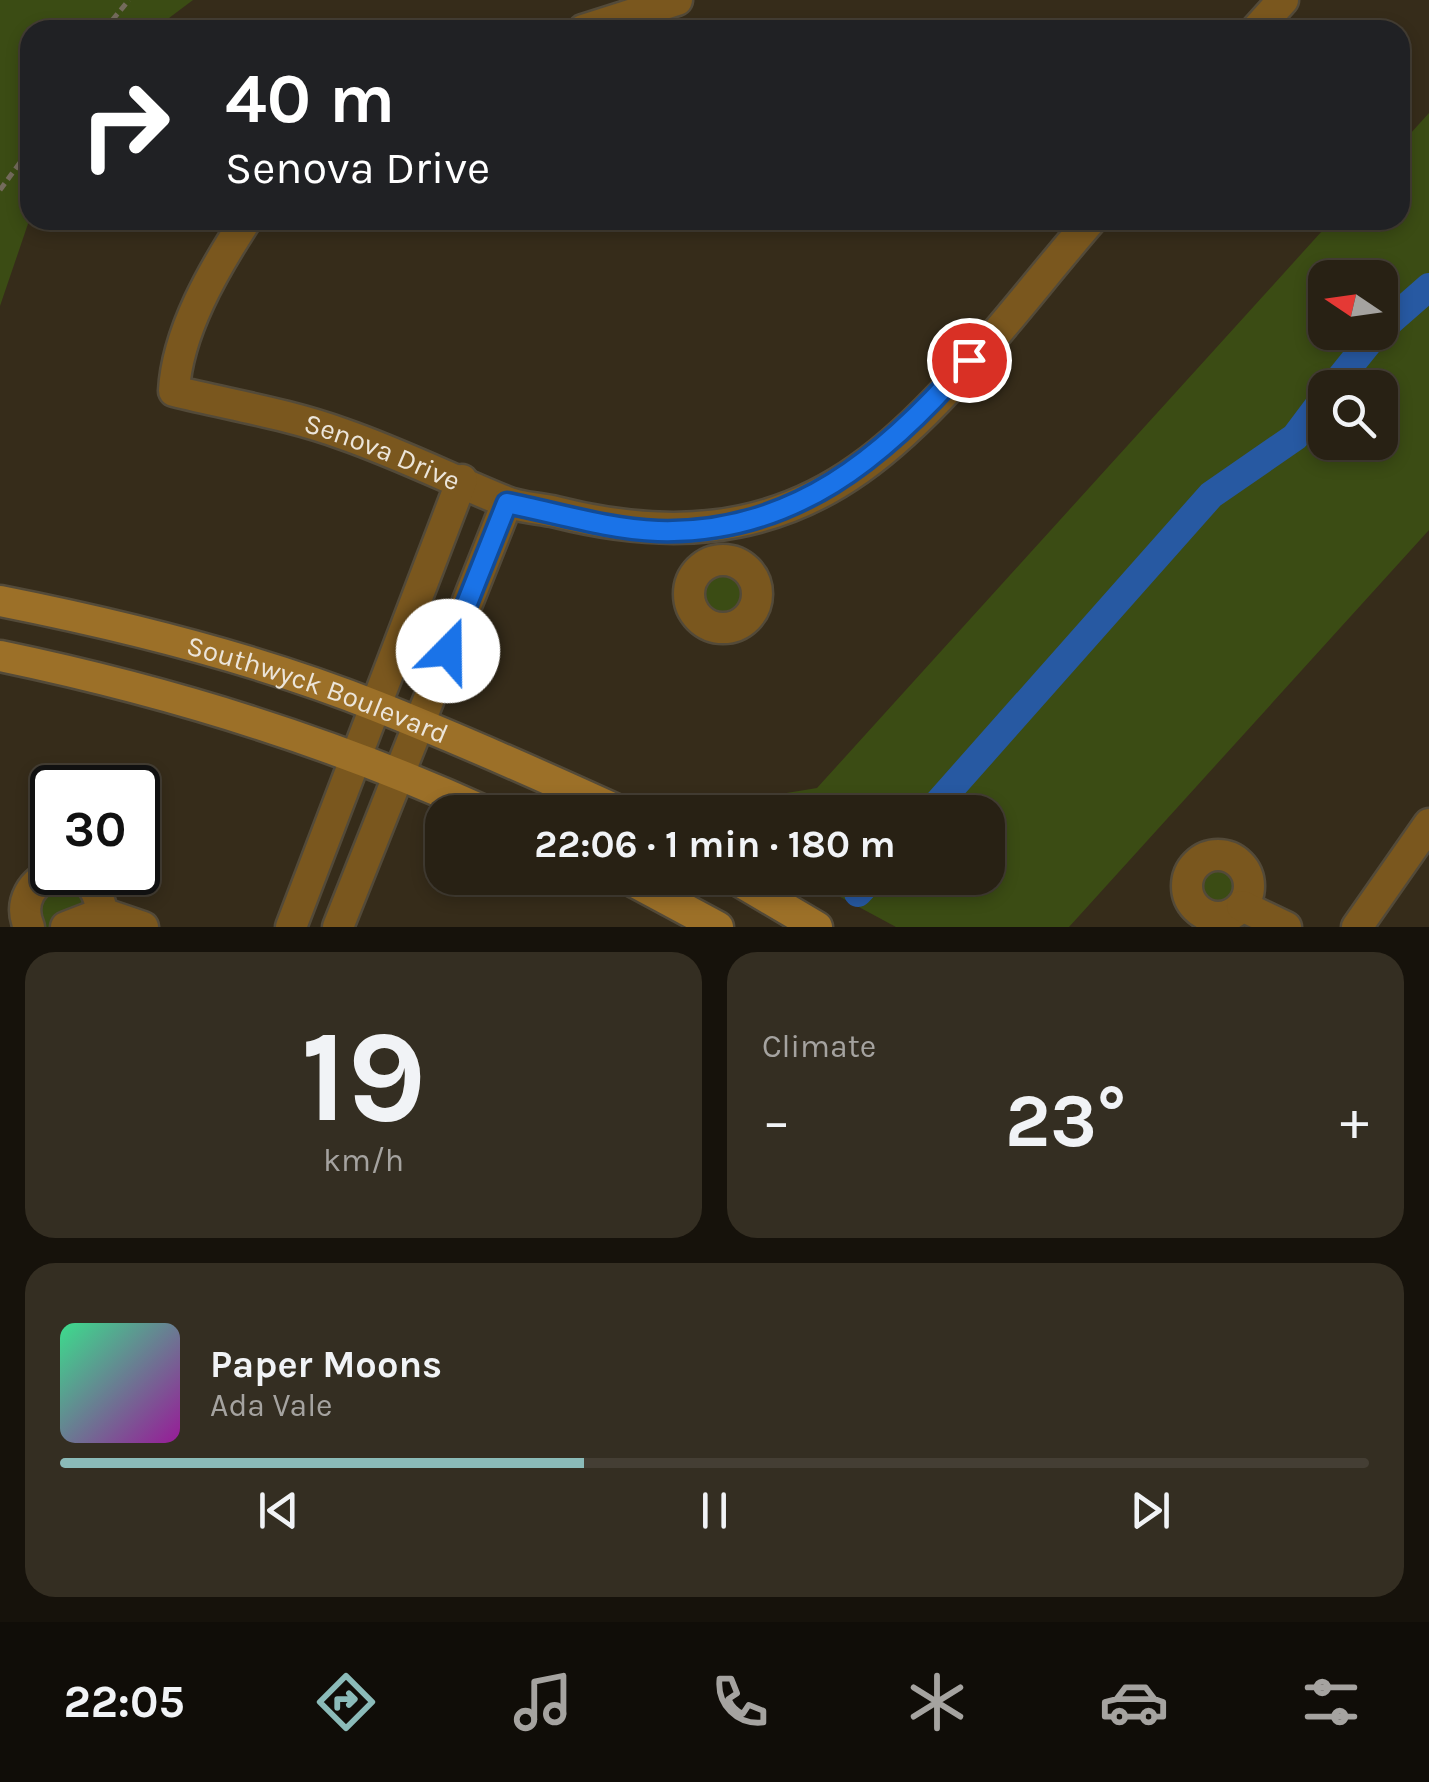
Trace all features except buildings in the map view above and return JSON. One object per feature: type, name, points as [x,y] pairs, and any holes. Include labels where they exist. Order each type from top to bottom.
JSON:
[{"type":"street","points":[[650,20],[677,0]]},
{"type":"street","points":[[1265,20],[1282,0]]},
{"type":"street","name":"Senova Drive","points":[[240,230],[204,294],[176,366],[174,391],[340,432],[462,480],[507,503],[602,524],[656,531],[706,530],[762,520],[812,498],[860,469],[920,416],[1082,230]]},
{"type":"street","points":[[291,927],[462,480]]},
{"type":"street","points":[[338,927],[507,503]]},
{"type":"street","points":[[706,530],[716,560]]},
{"type":"street","name":"Southwyck Boulevard","points":[[0,600],[157,636],[376,706],[584,795]]},
{"type":"street","name":"Southwyck Boulevard","points":[[0,656],[207,707],[357,754],[449,795]]},
{"type":"street","points":[[1357,927],[1429,824]]},
{"type":"street","points":[[29,927],[25,903],[30,892]]},
{"type":"street","points":[[80,920],[99,895]]},
{"type":"street","points":[[659,895],[718,927]]},
{"type":"street","points":[[763,895],[817,927]]},
{"type":"street","points":[[1242,906],[1286,927]]},
{"type":"street","points":[[80,920],[143,927]]},
{"type":"path","points":[[112,20],[129,0]]},
{"type":"path","points":[[0,190],[20,163]]},
{"type":"green space","points":[[0,0],[193,0],[166,20],[20,20],[20,230],[26,230],[0,306]]},
{"type":"green space","points":[[1429,113],[1429,530],[1069,927],[896,927],[837,895],[1005,895],[1005,795],[775,795],[817,788],[1323,230],[1410,230],[1410,134]]},
{"type":"green space","points":[[721,562],[743,572],[753,594],[743,616],[721,626],[699,616],[689,594],[699,572]]},
{"type":"green space","points":[[1228,856],[1250,865],[1259,887],[1250,909],[1228,918],[1206,909],[1197,887],[1206,865]]},
{"type":"green space","points":[[42,895],[84,895],[95,927],[36,927]]},
{"type":"waterway","points":[[1398,314],[1429,287]]},
{"type":"waterway","points":[[1346,370],[1363,350]]},
{"type":"waterway","points":[[945,795],[1211,495],[1295,437],[1308,420]]},
{"type":"route","points":[[448,651],[507,503],[602,524],[656,531],[706,530],[762,520],[812,498],[860,469],[920,416],[969,360]]}]
